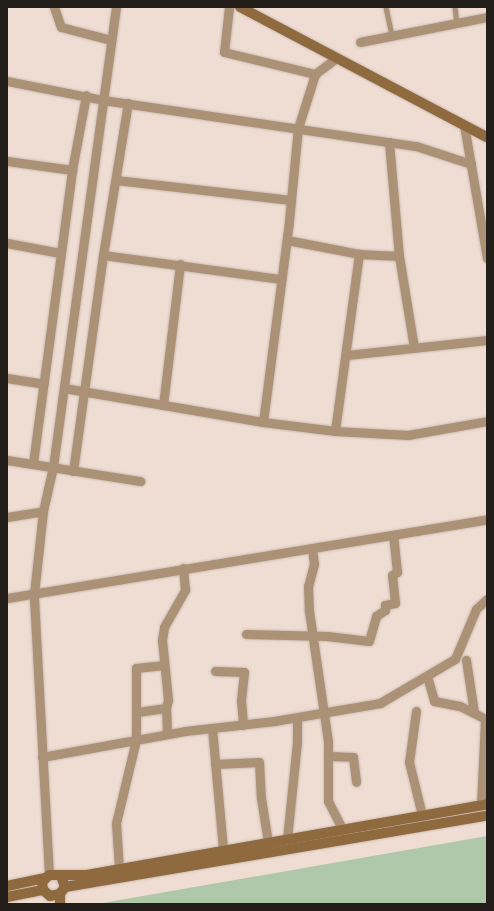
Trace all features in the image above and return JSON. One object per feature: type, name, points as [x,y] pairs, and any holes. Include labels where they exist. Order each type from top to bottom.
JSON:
[{"type":"main road","points":[[242,7],[487,137]]},
{"type":"main road","points":[[7,886],[46,877],[119,869],[484,804]]},
{"type":"main road","points":[[7,897],[55,896],[487,816]]},
{"type":"main road","points":[[55,896],[61,876]]},
{"type":"main road","points":[[46,877],[55,896]]},
{"type":"street","points":[[54,7],[60,27],[112,40]]},
{"type":"street","points":[[46,877],[34,594],[43,511],[53,467],[116,7]]},
{"type":"street","points":[[229,7],[224,52],[315,74]]},
{"type":"street","points":[[360,42],[487,17]]},
{"type":"street","points":[[263,422],[291,200],[298,128],[315,74],[336,58]]},
{"type":"street","points":[[7,80],[86,95],[104,100],[416,146],[470,164]]},
{"type":"street","points":[[33,463],[60,253],[72,170],[86,95]]},
{"type":"street","points":[[73,471],[86,392],[103,256],[128,103]]},
{"type":"street","points":[[464,125],[487,258]]},
{"type":"street","points":[[389,142],[398,256],[414,348]]},
{"type":"street","points":[[7,160],[72,170]]},
{"type":"street","points":[[116,180],[291,200]]},
{"type":"street","points":[[286,240],[359,254],[398,256]]},
{"type":"street","points":[[7,243],[60,253]]},
{"type":"street","points":[[335,431],[347,355],[359,254]]},
{"type":"street","points":[[103,256],[180,264],[281,279]]},
{"type":"street","points":[[163,404],[180,264]]},
{"type":"street","points":[[347,355],[487,340]]},
{"type":"street","points":[[7,378],[44,384]]},
{"type":"street","points":[[64,388],[263,422],[335,431],[408,435],[487,421]]},
{"type":"street","points":[[7,460],[140,481]]},
{"type":"street","points":[[7,517],[43,511]]},
{"type":"street","points":[[7,598],[487,519]]},
{"type":"street","points":[[246,634],[312,637],[327,636],[369,641],[376,617],[385,610],[386,605],[395,603],[392,575],[397,572],[393,535]]},
{"type":"street","points":[[312,548],[314,564],[308,586],[312,637],[325,712],[328,756],[328,801],[342,829]]},
{"type":"street","points":[[167,734],[166,708],[168,700],[164,665],[164,627],[185,590],[183,568]]},
{"type":"street","points":[[42,757],[167,734],[296,718],[380,703],[455,659],[476,609],[487,599]]},
{"type":"street","points":[[466,660],[474,712]]},
{"type":"street","points":[[119,869],[116,823],[136,740],[136,668],[164,665]]},
{"type":"street","points":[[215,671],[244,672],[241,700],[243,725]]},
{"type":"street","points":[[428,676],[434,701],[460,706],[486,719],[484,804]]},
{"type":"street","points":[[137,712],[166,708]]},
{"type":"street","points":[[416,711],[409,762],[422,815]]},
{"type":"street","points":[[287,839],[297,742],[296,718]]},
{"type":"street","points":[[212,728],[223,850]]},
{"type":"street","points":[[328,756],[353,757],[356,782]]},
{"type":"street","points":[[215,764],[259,762],[262,811],[268,842]]},
{"type":"lane","points":[[386,7],[392,36]]},
{"type":"lane","points":[[454,7],[457,23]]},
{"type":"green space","points":[[487,836],[487,904],[97,904]]}]
